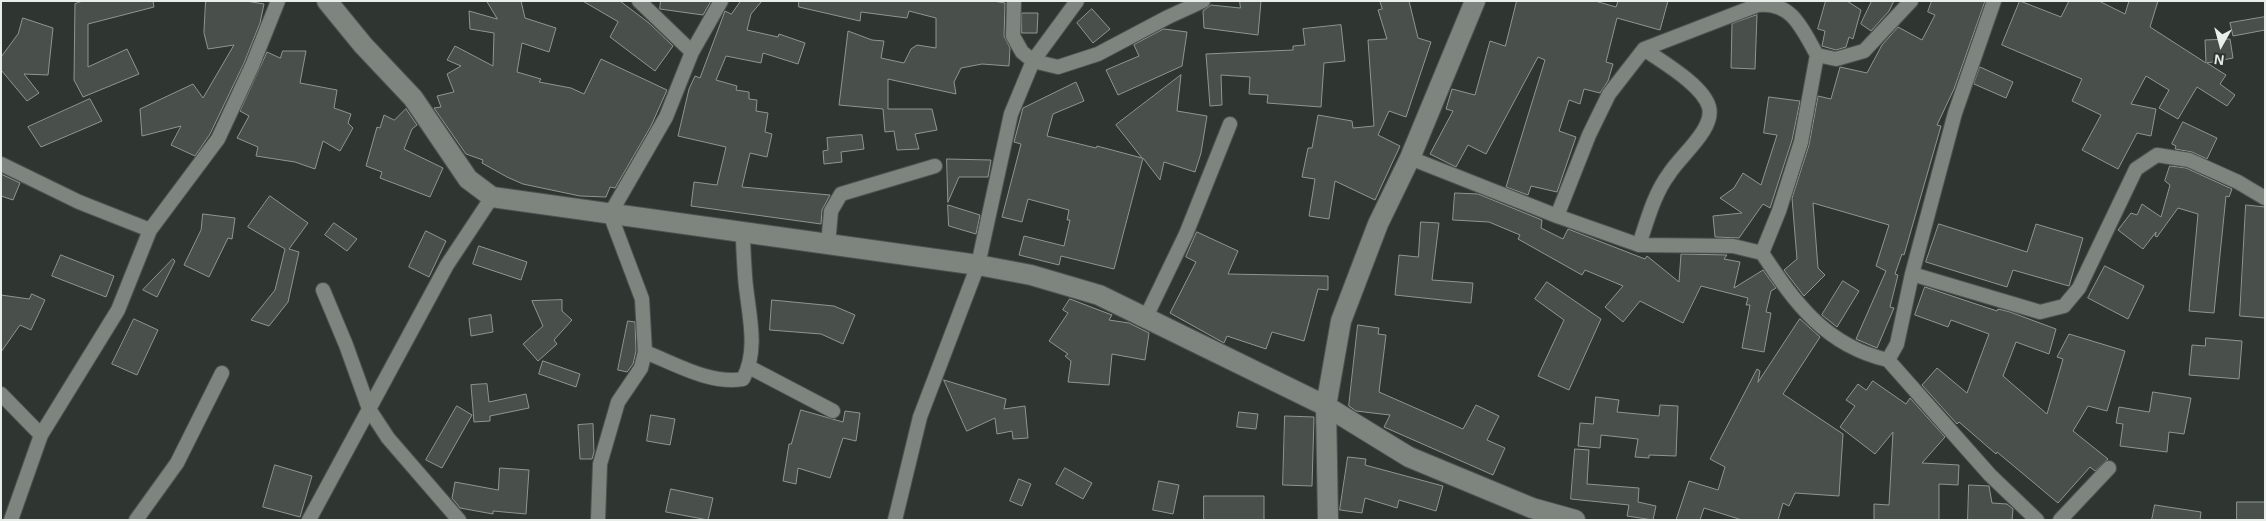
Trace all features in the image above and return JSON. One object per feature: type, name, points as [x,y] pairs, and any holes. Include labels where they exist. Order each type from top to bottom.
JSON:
[{"type":"street","points":[[11,520],[41,435],[118,310],[150,230],[218,138],[252,66],[278,1]]},
{"type":"street","points":[[327,1],[363,45],[413,98],[468,179],[492,196],[978,265],[1031,275],[1099,294],[1326,406],[1409,457],[1532,508],[1575,520]]},
{"type":"street","points":[[639,1],[692,52]]},
{"type":"street","points":[[610,214],[666,117],[692,52],[721,1]]},
{"type":"street","points":[[1014,1],[1013,36],[1022,52],[1033,60],[1058,67],[1098,54],[1203,1]]},
{"type":"street","points":[[895,520],[920,417],[978,265],[1011,114],[1033,60],[1077,1]]},
{"type":"street","points":[[1328,520],[1326,406],[1341,321],[1378,224],[1410,158],[1475,1]]},
{"type":"street","points":[[1817,55],[1836,59],[1864,51],[1910,1]]},
{"type":"street","points":[[1888,360],[1897,344],[1912,274],[1955,113],[1994,1]]},
{"type":"street","points":[[1557,216],[1609,94],[1644,49],[1758,5],[1772,4],[1786,9],[1800,26],[1817,55],[1800,142],[1779,212],[1762,254]]},
{"type":"street","points":[[1639,244],[1652,208],[1668,174],[1710,121],[1710,108],[1706,100],[1689,82],[1644,49]]},
{"type":"street","points":[[1146,317],[1186,234],[1230,124]]},
{"type":"street","points":[[1912,274],[2040,312],[2064,306],[2079,288],[2136,169],[2157,155],[2189,160],[2238,182],[2265,198]]},
{"type":"street","points":[[1410,158],[1557,216],[1639,244],[1733,246],[1762,254],[1790,296],[1813,319],[1838,339],[1864,355],[1888,360],[1990,475],[2037,520]]},
{"type":"street","points":[[1,164],[79,202],[150,230]]},
{"type":"street","points":[[828,244],[831,210],[841,194],[935,166]]},
{"type":"street","points":[[309,520],[447,265],[492,196]]},
{"type":"street","points":[[598,520],[600,464],[618,402],[642,368],[645,352],[642,299],[610,214]]},
{"type":"street","points":[[645,352],[704,375],[732,381],[743,379],[749,367],[751,320],[745,277],[743,233]]},
{"type":"street","points":[[323,290],[346,345],[369,409],[388,438],[459,520]]},
{"type":"street","points":[[749,367],[833,411]]},
{"type":"street","points":[[136,520],[177,463],[222,373]]},
{"type":"street","points":[[1,394],[41,435]]},
{"type":"street","points":[[2060,520],[2109,468]]},
{"type":"building","points":[[83,1],[153,1],[154,7],[88,24],[88,67],[127,49],[139,74],[83,97],[74,80],[75,4]]},
{"type":"building","points":[[206,1],[246,1],[264,4],[260,23],[244,63],[210,134],[195,156],[171,145],[181,126],[142,136],[140,109],[193,84],[203,98],[234,45],[208,49],[204,33]]},
{"type":"building","points":[[487,1],[521,1],[525,18],[556,28],[549,52],[522,43],[517,72],[541,79],[539,82],[571,88],[584,94],[601,59],[667,90],[651,126],[615,188],[610,187],[606,197],[580,196],[523,184],[507,177],[482,163],[483,160],[466,154],[434,108],[441,107],[437,96],[454,92],[447,74],[461,66],[447,60],[455,46],[493,66],[494,33],[470,29],[469,11],[497,19]]},
{"type":"building","points":[[583,1],[620,1],[649,23],[673,46],[655,71],[610,37],[618,22]]},
{"type":"building","points":[[661,1],[711,1],[703,15],[660,9]]},
{"type":"building","points":[[741,1],[762,1],[751,14],[747,30],[778,37],[779,34],[805,43],[798,64],[763,53],[761,63],[726,56],[716,80],[737,86],[736,90],[749,92],[749,99],[757,100],[756,111],[768,113],[765,132],[772,134],[767,157],[750,153],[742,187],[830,195],[822,210],[821,224],[691,206],[694,182],[717,185],[726,147],[678,136],[689,89],[695,76],[700,78],[725,11],[731,14]]},
{"type":"building","points":[[799,1],[993,1],[1005,3],[1004,36],[1010,48],[1009,66],[982,64],[961,68],[954,82],[956,94],[888,79],[888,109],[932,109],[937,130],[915,134],[919,149],[897,150],[894,131],[885,132],[883,109],[839,105],[848,31],[872,40],[884,41],[881,58],[904,63],[911,49],[917,45],[936,48],[936,18],[909,11],[907,18],[861,12],[860,21],[799,7]]},
{"type":"building","points":[[1240,1],[1261,1],[1258,35],[1204,28],[1203,11],[1211,5],[1240,8]]},
{"type":"building","points":[[1380,1],[1409,1],[1418,38],[1431,42],[1406,117],[1389,111],[1378,135],[1400,146],[1375,200],[1335,181],[1329,219],[1309,216],[1315,179],[1302,177],[1308,148],[1312,148],[1318,115],[1352,121],[1353,128],[1374,126],[1368,40],[1387,39],[1378,10],[1382,9]]},
{"type":"building","points":[[1517,1],[1595,1],[1616,7],[1618,1],[1668,1],[1660,30],[1617,18],[1606,62],[1613,64],[1608,81],[1600,93],[1584,89],[1580,104],[1569,100],[1559,131],[1576,137],[1557,192],[1531,186],[1528,195],[1506,187],[1545,60],[1538,57],[1486,154],[1468,145],[1456,167],[1430,154],[1453,111],[1446,109],[1452,89],[1475,95],[1490,41],[1505,46]]},
{"type":"building","points":[[1826,1],[1847,1],[1861,10],[1853,39],[1849,37],[1846,47],[1836,50],[1822,46],[1825,31],[1818,29]]},
{"type":"building","points":[[1872,1],[1894,1],[1889,11],[1871,31],[1861,24]]},
{"type":"building","points":[[1932,1],[1985,1],[1954,89],[1937,125],[1941,126],[1904,255],[1902,254],[1895,274],[1898,275],[1890,307],[1894,308],[1877,348],[1856,339],[1886,271],[1876,266],[1889,225],[1813,203],[1818,268],[1825,275],[1804,296],[1784,270],[1797,259],[1792,198],[1809,145],[1818,96],[1831,99],[1840,67],[1867,73],[1882,45],[1898,27],[1922,40],[1935,15],[1928,12]]},
{"type":"building","points":[[2020,1],[2061,17],[2069,1],[2099,1],[2125,14],[2129,1],[2158,1],[2150,27],[2206,63],[2205,40],[2230,39],[2233,58],[2207,63],[2226,75],[2220,84],[2235,95],[2227,106],[2197,87],[2178,119],[2159,108],[2169,90],[2146,76],[2131,104],[2156,109],[2151,136],[2137,133],[2118,169],[2082,150],[2101,115],[2072,101],[2082,79],[2002,45]]},
{"type":"building","points":[[1092,9],[1110,29],[1093,43],[1077,23]]},
{"type":"building","points":[[1022,13],[1038,13],[1037,33],[1022,33]]},
{"type":"building","points":[[1757,15],[1755,69],[1731,68],[1732,24]]},
{"type":"building","points":[[2265,17],[2265,30],[2233,36],[2230,23]]},
{"type":"building","points":[[23,18],[53,28],[48,75],[24,74],[39,93],[27,101],[1,70],[1,57],[18,34]]},
{"type":"building","points":[[1341,25],[1345,61],[1324,63],[1321,107],[1267,103],[1268,95],[1249,94],[1250,77],[1221,75],[1222,105],[1210,106],[1206,54],[1293,50],[1293,46],[1305,45],[1303,29]]},
{"type":"building","points":[[1164,29],[1187,32],[1182,66],[1118,95],[1106,70],[1139,56],[1134,45]]},
{"type":"building","points":[[283,51],[306,51],[300,83],[337,90],[334,108],[351,114],[348,123],[353,128],[340,151],[323,141],[315,169],[295,162],[256,156],[258,147],[237,138],[249,116],[240,111],[267,52],[280,58]]},
{"type":"building","points":[[1980,67],[2013,82],[2006,98],[1974,84]]},
{"type":"building","points":[[1181,75],[1177,111],[1207,116],[1201,153],[1195,172],[1164,162],[1160,180],[1143,158],[1114,269],[1061,256],[1059,265],[1019,255],[1024,236],[1064,246],[1070,220],[1067,220],[1069,210],[1028,199],[1022,222],[1002,217],[1021,144],[1014,142],[1023,108],[1076,82],[1084,101],[1053,114],[1047,136],[1096,148],[1097,146],[1142,158],[1116,125]]},
{"type":"building","points":[[1769,97],[1800,101],[1792,140],[1770,208],[1763,204],[1739,238],[1715,237],[1713,216],[1742,213],[1720,198],[1734,188],[1743,173],[1761,185],[1777,135],[1764,133]]},
{"type":"building","points":[[90,99],[102,121],[41,147],[28,127]]},
{"type":"building","points":[[406,109],[417,125],[412,129],[404,149],[443,168],[430,197],[380,178],[382,172],[366,166],[377,127],[380,128],[384,115],[394,120]]},
{"type":"building","points":[[2183,122],[2217,138],[2207,159],[2192,152],[2175,149],[2176,146],[2172,144]]},
{"type":"building","points":[[862,135],[864,149],[841,152],[842,162],[824,164],[823,151],[828,150],[827,138]]},
{"type":"building","points":[[947,159],[991,160],[988,177],[959,177],[948,202]]},
{"type":"building","points":[[2170,166],[2186,168],[2232,189],[2229,197],[2226,196],[2214,313],[2189,311],[2198,214],[2178,208],[2157,237],[2155,236],[2156,232],[2143,249],[2118,230],[2131,213],[2137,215],[2142,204],[2161,217],[2170,185],[2165,181]]},
{"type":"building","points":[[1,174],[20,183],[13,200],[1,196]]},
{"type":"building","points":[[1455,193],[1478,194],[1542,220],[1541,228],[1563,239],[1568,229],[1645,259],[1647,256],[1679,282],[1681,254],[1727,255],[1724,259],[1740,262],[1734,288],[1763,270],[1776,288],[1771,291],[1766,312],[1771,313],[1764,352],[1742,348],[1750,305],[1746,305],[1748,298],[1701,286],[1683,323],[1640,301],[1623,322],[1605,307],[1623,286],[1585,270],[1582,275],[1518,239],[1520,235],[1489,222],[1453,220]]},
{"type":"building","points":[[270,196],[308,223],[289,249],[299,252],[288,302],[269,326],[251,320],[275,290],[285,249],[248,227]]},
{"type":"building","points":[[948,205],[980,215],[976,234],[949,226]]},
{"type":"building","points":[[2246,205],[2265,207],[2265,318],[2240,316]]},
{"type":"building","points":[[203,214],[235,218],[232,239],[228,238],[209,277],[184,265],[201,230]]},
{"type":"building","points":[[1421,222],[1439,223],[1432,280],[1473,283],[1471,303],[1395,295],[1399,255],[1418,257]]},
{"type":"building","points":[[334,223],[357,239],[347,251],[325,235]]},
{"type":"building","points":[[1939,224],[2027,252],[2036,224],[2083,238],[2069,286],[2013,270],[2007,287],[1926,262]]},
{"type":"building","points":[[426,231],[446,241],[429,277],[409,267]]},
{"type":"building","points":[[1197,232],[1238,251],[1228,274],[1328,276],[1328,290],[1318,289],[1304,341],[1272,332],[1266,349],[1227,336],[1224,343],[1170,313],[1196,262],[1186,257]]},
{"type":"building","points":[[479,246],[527,262],[521,280],[473,264]]},
{"type":"building","points":[[61,255],[114,276],[106,297],[52,276]]},
{"type":"building","points":[[173,259],[175,261],[157,297],[143,290]]},
{"type":"building","points":[[2105,266],[2144,286],[2128,319],[2088,298]]},
{"type":"building","points":[[1843,281],[1859,291],[1837,327],[1822,315]]},
{"type":"building","points":[[1547,282],[1601,319],[1569,390],[1538,376],[1564,320],[1535,299]]},
{"type":"building","points":[[1925,287],[1997,311],[1998,309],[2010,312],[2056,329],[2049,354],[2016,342],[2003,376],[2047,414],[2063,359],[2057,357],[2069,334],[2125,351],[2107,411],[2088,406],[2073,431],[2108,459],[2095,471],[2090,467],[2058,503],[1959,422],[1957,424],[1922,385],[1937,368],[1967,393],[1989,334],[1951,320],[1948,327],[1915,315]]},
{"type":"building","points":[[32,294],[45,300],[31,330],[20,325],[1,352],[1,295],[29,299]]},
{"type":"building","points":[[1070,299],[1112,315],[1109,320],[1129,323],[1149,333],[1145,360],[1112,354],[1109,385],[1068,382],[1071,361],[1065,356],[1068,354],[1049,341],[1068,313],[1063,310]]},
{"type":"building","points":[[562,300],[562,311],[572,320],[554,340],[557,344],[538,361],[523,344],[543,326],[532,301]]},
{"type":"building","points":[[772,300],[834,306],[855,315],[843,344],[821,334],[770,330]]},
{"type":"building","points":[[491,315],[493,332],[471,336],[469,319]]},
{"type":"building","points":[[134,319],[158,330],[137,375],[112,364]]},
{"type":"building","points":[[1800,319],[1820,337],[1783,394],[1843,434],[1839,496],[1795,493],[1789,506],[1783,503],[1778,520],[1742,520],[1704,508],[1700,520],[1676,520],[1689,481],[1718,490],[1725,467],[1710,459],[1757,369],[1760,371],[1758,382]]},
{"type":"building","points":[[628,321],[635,322],[636,351],[633,364],[627,372],[618,370]]},
{"type":"building","points":[[1358,325],[1379,328],[1378,334],[1386,335],[1379,392],[1463,429],[1476,405],[1499,416],[1487,440],[1505,448],[1493,475],[1384,427],[1390,415],[1356,411],[1349,406]]},
{"type":"building","points":[[2206,338],[2242,341],[2239,379],[2189,375],[2192,345],[2205,346]]},
{"type":"building","points":[[543,361],[580,374],[576,387],[539,374]]},
{"type":"building","points":[[944,380],[1006,399],[1004,409],[1025,406],[1028,438],[1013,439],[1012,431],[997,434],[995,418],[967,431]]},
{"type":"building","points":[[1873,381],[1906,404],[1910,398],[1945,437],[1922,463],[1959,465],[1958,485],[1939,484],[1939,520],[1874,520],[1874,504],[1889,505],[1893,432],[1875,454],[1840,427],[1855,406],[1846,400],[1858,384],[1866,390]]},
{"type":"building","points":[[487,384],[489,402],[526,394],[529,408],[490,416],[490,421],[474,422],[471,385]]},
{"type":"building","points":[[2153,392],[2191,398],[2184,434],[2169,432],[2167,452],[2120,446],[2123,424],[2116,423],[2119,407],[2149,412]]},
{"type":"building","points":[[1596,397],[1619,400],[1617,412],[1659,416],[1660,405],[1678,406],[1676,456],[1649,455],[1649,458],[1635,457],[1638,439],[1601,435],[1600,448],[1578,446],[1580,423],[1593,424]]},
{"type":"building","points":[[457,406],[472,415],[442,468],[426,460]]},
{"type":"building","points":[[801,410],[843,422],[845,411],[860,413],[856,441],[843,438],[830,478],[798,468],[796,484],[783,481],[789,444],[791,444]]},
{"type":"building","points":[[1239,412],[1258,414],[1256,429],[1237,427]]},
{"type":"building","points":[[651,415],[675,419],[670,445],[647,441]]},
{"type":"building","points":[[1285,416],[1314,417],[1312,486],[1283,485]]},
{"type":"building","points":[[593,424],[594,452],[592,459],[580,459],[578,425]]},
{"type":"building","points":[[1575,449],[1589,450],[1587,484],[1639,488],[1638,502],[1656,506],[1653,520],[1627,516],[1629,505],[1571,499]]},
{"type":"building","points":[[1348,457],[1366,459],[1365,465],[1443,486],[1436,511],[1399,500],[1397,508],[1365,498],[1362,513],[1340,510]]},
{"type":"building","points":[[275,465],[312,476],[300,517],[263,507]]},
{"type":"building","points":[[500,468],[529,470],[526,514],[493,511],[493,514],[460,508],[452,498],[455,482],[498,490]]},
{"type":"building","points":[[1065,468],[1092,483],[1083,499],[1056,484]]},
{"type":"building","points":[[1019,479],[1031,484],[1022,506],[1010,501]]},
{"type":"building","points":[[1159,481],[1179,485],[1173,514],[1153,510]]},
{"type":"building","points":[[1969,485],[1989,486],[1992,503],[2007,504],[2013,509],[2012,520],[1968,520]]},
{"type":"building","points":[[671,489],[713,498],[708,520],[666,512]]},
{"type":"building","points":[[1204,496],[1264,496],[1264,520],[1204,520]]},
{"type":"building","points":[[2237,502],[2265,502],[2265,520],[2237,520]]},
{"type":"building","points":[[2155,505],[2201,512],[2200,520],[2152,520]]}]
